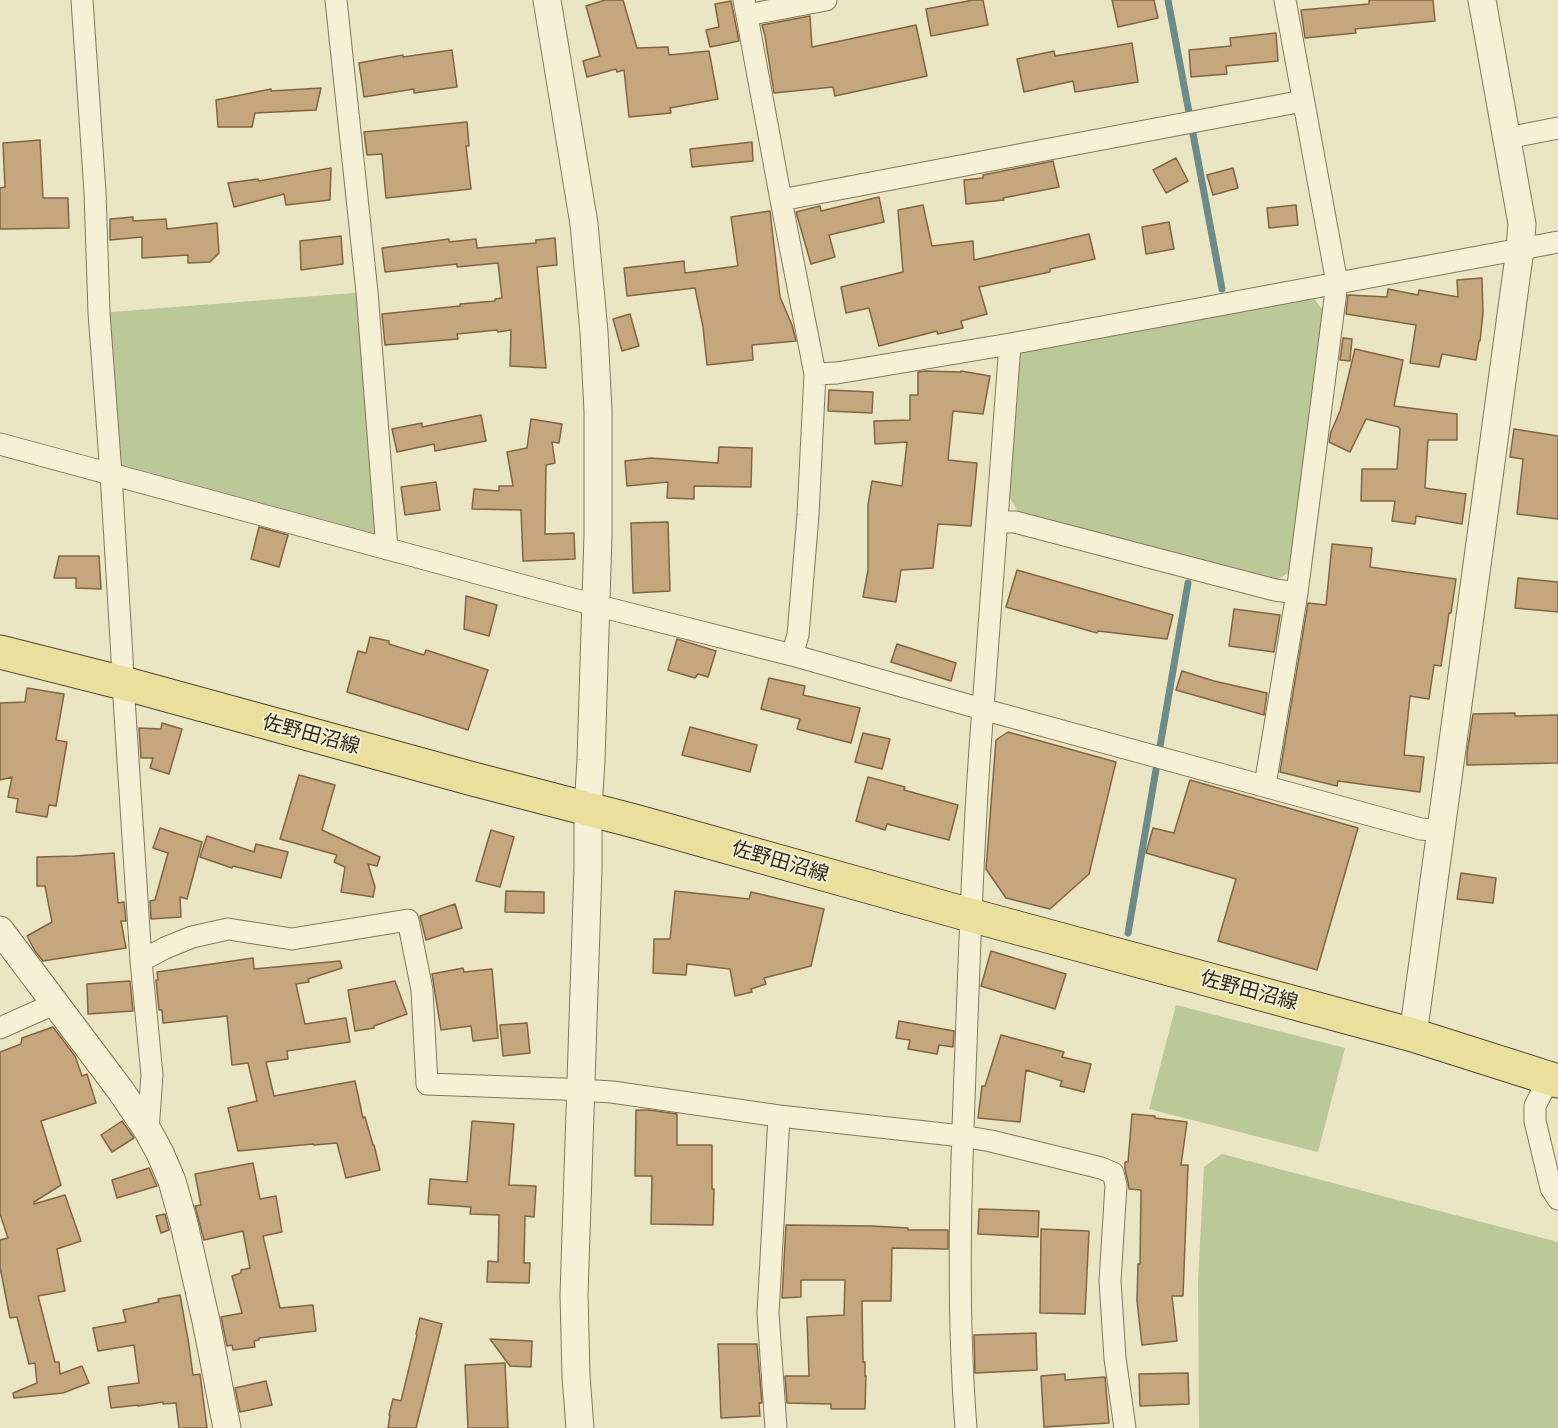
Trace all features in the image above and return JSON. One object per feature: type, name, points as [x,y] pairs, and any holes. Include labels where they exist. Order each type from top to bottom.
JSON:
[{"type":"main road","name":"佐野田沼線","points":[[0,652],[588,808],[970,915],[1413,1035],[1553,1079]]},
{"type":"street","points":[[82,0],[95,192],[99,313],[141,961],[152,1075],[148,1131]]},
{"type":"street","points":[[336,0],[367,291],[387,549]]},
{"type":"street","points":[[547,0],[584,224],[594,332],[598,411],[598,535],[574,1295],[580,1428]]},
{"type":"street","points":[[792,655],[798,635],[815,374],[746,8],[826,0]]},
{"type":"street","points":[[1265,785],[1297,593],[1337,284],[1285,0]]},
{"type":"street","points":[[1413,1035],[1522,224],[1482,0]]},
{"type":"street","points":[[781,200],[1303,101]]},
{"type":"street","points":[[1507,138],[1558,128]]},
{"type":"street","points":[[815,374],[837,373],[1010,344],[1558,242]]},
{"type":"street","points":[[966,1428],[962,1380],[960,1284],[962,1136],[970,915],[982,709],[1010,344]]},
{"type":"street","points":[[0,444],[387,549],[792,655],[1421,829],[1442,831]]},
{"type":"street","points":[[998,522],[1015,522],[1275,590],[1297,593]]},
{"type":"street","points":[[141,961],[165,948],[192,938],[228,929],[292,939],[408,920],[422,990],[427,1084],[612,1092],[779,1116],[962,1136],[1090,1165],[1113,1173],[1116,1185],[1110,1281],[1115,1358],[1125,1428]]},
{"type":"street","points":[[0,930],[121,1091],[160,1153],[172,1181],[184,1224],[227,1428]]},
{"type":"street","points":[[0,1028],[54,1004]]},
{"type":"street","points":[[1553,1079],[1535,1106],[1535,1121],[1551,1188],[1558,1199]]},
{"type":"street","points":[[776,1428],[768,1312],[779,1116]]},
{"type":"green space","points":[[367,292],[387,549],[111,474],[99,313]]},
{"type":"green space","points":[[1312,296],[1325,313],[1290,572],[1275,581],[1019,513],[1008,495],[1014,362],[1028,346]]},
{"type":"green space","points":[[1176,1005],[1345,1048],[1318,1152],[1149,1109]]},
{"type":"green space","points":[[1222,1154],[1558,1242],[1558,1428],[1199,1428],[1198,1281],[1204,1167]]},
{"type":"building","points":[[605,0],[623,0],[637,48],[668,47],[669,55],[709,51],[718,99],[670,108],[671,113],[629,117],[624,70],[617,72],[616,69],[587,77],[583,61],[600,56],[586,6]]},
{"type":"building","points":[[983,0],[988,25],[931,36],[926,9]]},
{"type":"building","points":[[1112,0],[1154,0],[1158,18],[1118,27]]},
{"type":"building","points":[[1369,0],[1433,0],[1435,21],[1355,29],[1356,33],[1305,38],[1301,10],[1369,4]]},
{"type":"building","points":[[731,1],[739,41],[710,47],[706,30],[719,27],[715,4]]},
{"type":"building","points":[[810,16],[812,47],[916,25],[927,76],[835,96],[833,87],[774,93],[762,25]]},
{"type":"building","points":[[1276,33],[1278,61],[1226,66],[1227,74],[1191,77],[1189,50],[1231,46],[1230,38]]},
{"type":"building","points":[[1132,43],[1138,82],[1075,92],[1073,81],[1024,92],[1017,59],[1054,51],[1055,56]]},
{"type":"building","points":[[452,50],[457,87],[414,93],[414,89],[364,97],[359,63],[403,55],[403,57]]},
{"type":"building","points":[[321,88],[316,110],[255,113],[252,127],[218,127],[216,100],[271,89],[271,91]]},
{"type":"building","points":[[467,122],[469,146],[466,146],[471,189],[386,198],[382,154],[367,155],[364,132]]},
{"type":"building","points":[[40,140],[43,198],[68,198],[69,228],[0,229],[0,188],[5,187],[3,143]]},
{"type":"building","points":[[752,142],[753,161],[692,167],[690,149]]},
{"type":"building","points":[[1176,158],[1188,181],[1166,193],[1153,170]]},
{"type":"building","points":[[1053,161],[1059,187],[1003,198],[1004,200],[966,204],[964,180],[983,178],[983,175]]},
{"type":"building","points":[[331,168],[330,200],[286,205],[284,194],[234,207],[228,183],[258,179],[259,181]]},
{"type":"building","points":[[1233,168],[1238,188],[1213,195],[1207,175]]},
{"type":"building","points":[[879,197],[884,222],[829,235],[835,257],[811,264],[796,212],[820,206],[821,211]]},
{"type":"building","points":[[923,205],[932,246],[973,241],[974,260],[1089,234],[1095,259],[1050,269],[1050,272],[979,287],[987,314],[961,321],[963,328],[938,334],[937,331],[879,346],[869,308],[846,313],[841,287],[903,272],[898,210]]},
{"type":"building","points":[[1296,205],[1298,225],[1269,228],[1267,208]]},
{"type":"building","points":[[770,211],[780,297],[796,341],[752,345],[753,360],[707,365],[703,327],[695,288],[627,296],[624,268],[684,261],[685,273],[738,266],[731,217]]},
{"type":"building","points":[[133,217],[133,221],[166,219],[167,229],[217,223],[219,253],[210,262],[188,263],[188,255],[142,258],[142,237],[110,240],[110,219]]},
{"type":"building","points":[[1169,222],[1174,249],[1146,254],[1142,227]]},
{"type":"building","points":[[341,236],[343,264],[301,270],[300,241]]},
{"type":"building","points":[[555,238],[557,265],[537,267],[546,368],[510,366],[511,330],[457,334],[458,339],[385,345],[382,314],[460,306],[460,304],[495,301],[495,299],[502,298],[498,263],[457,267],[457,264],[385,272],[382,248],[449,239],[449,242],[476,239],[477,248],[536,243],[536,240]]},
{"type":"building","points":[[1482,278],[1483,313],[1476,360],[1442,354],[1439,367],[1410,363],[1416,325],[1346,314],[1348,295],[1387,297],[1388,289],[1418,295],[1419,290],[1458,297],[1457,280]]},
{"type":"building","points":[[630,314],[639,346],[622,351],[613,319]]},
{"type":"building","points":[[1343,338],[1352,339],[1350,361],[1340,360]]},
{"type":"building","points":[[1355,349],[1403,360],[1394,406],[1457,414],[1457,440],[1428,440],[1425,488],[1466,494],[1462,524],[1416,516],[1415,524],[1392,521],[1395,501],[1361,501],[1362,469],[1397,469],[1400,429],[1366,419],[1350,452],[1329,442],[1340,411]]},
{"type":"building","points":[[961,371],[990,376],[983,414],[953,411],[948,460],[977,463],[971,526],[938,524],[933,568],[901,570],[896,602],[863,597],[868,570],[868,505],[872,481],[902,486],[907,442],[875,444],[874,421],[910,420],[910,395],[918,395],[918,372]]},
{"type":"building","points":[[829,390],[873,392],[872,413],[828,411]]},
{"type":"building","points":[[481,415],[486,441],[435,451],[434,444],[397,452],[392,429],[422,423],[422,427]]},
{"type":"building","points":[[531,419],[562,424],[559,443],[552,442],[555,463],[546,465],[545,534],[574,533],[575,559],[523,561],[521,510],[472,509],[474,489],[499,491],[499,486],[513,486],[507,452],[527,448]]},
{"type":"building","points":[[1514,429],[1558,436],[1558,519],[1517,514],[1523,459],[1510,457]]},
{"type":"building","points":[[719,447],[752,448],[751,487],[694,486],[694,499],[667,498],[668,482],[627,486],[625,461],[651,458],[718,463]]},
{"type":"building","points":[[436,482],[440,510],[405,515],[401,487]]},
{"type":"building","points":[[668,522],[670,591],[633,593],[631,523]]},
{"type":"building","points":[[259,527],[288,535],[279,567],[251,559]]},
{"type":"building","points":[[1332,544],[1372,548],[1370,567],[1456,579],[1441,666],[1434,665],[1429,699],[1410,696],[1404,755],[1424,757],[1420,792],[1338,781],[1337,786],[1280,772],[1308,603],[1326,605]]},
{"type":"building","points":[[59,556],[99,556],[101,589],[76,588],[76,578],[54,578]]},
{"type":"building","points":[[1017,570],[1173,615],[1167,639],[1098,631],[1097,633],[1006,607]]},
{"type":"building","points":[[1518,578],[1558,582],[1558,612],[1515,608]]},
{"type":"building","points":[[466,596],[497,605],[489,636],[464,629]]},
{"type":"building","points":[[1234,609],[1280,615],[1274,652],[1229,646]]},
{"type":"building","points":[[370,637],[389,641],[389,644],[424,655],[426,650],[488,670],[468,730],[347,692],[358,651],[366,653]]},
{"type":"building","points":[[677,639],[716,651],[708,677],[698,674],[695,678],[668,670]]},
{"type":"building","points":[[897,644],[956,663],[951,681],[891,662]]},
{"type":"building","points":[[1182,671],[1267,693],[1264,715],[1176,690]]},
{"type":"building","points":[[769,678],[805,686],[803,695],[860,708],[851,743],[797,729],[800,719],[761,709]]},
{"type":"building","points":[[27,688],[64,694],[56,740],[67,742],[56,806],[49,805],[47,817],[16,812],[18,799],[8,797],[12,777],[0,780],[0,703],[25,702]]},
{"type":"building","points":[[1515,713],[1515,716],[1558,715],[1558,763],[1467,765],[1473,714]]},
{"type":"building","points":[[162,723],[182,729],[169,774],[150,768],[153,758],[141,758],[139,728],[161,729]]},
{"type":"building","points":[[690,727],[757,745],[750,772],[682,755]]},
{"type":"building","points":[[1008,732],[1116,762],[1089,874],[1050,909],[1006,898],[986,869],[996,740]]},
{"type":"building","points":[[863,733],[890,739],[882,769],[855,762]]},
{"type":"building","points":[[299,775],[335,785],[322,830],[380,857],[377,866],[368,864],[375,887],[373,897],[341,892],[345,867],[334,862],[337,855],[280,839]]},
{"type":"building","points":[[868,777],[958,805],[949,840],[887,824],[885,830],[856,821]]},
{"type":"building","points":[[1190,780],[1358,828],[1317,970],[1218,941],[1236,879],[1146,853],[1153,828],[1174,833]]},
{"type":"building","points":[[160,828],[202,842],[187,899],[180,897],[181,917],[151,919],[150,901],[155,900],[168,853],[153,848]]},
{"type":"building","points":[[491,830],[514,837],[500,887],[476,881]]},
{"type":"building","points":[[207,836],[254,852],[256,844],[288,852],[281,878],[233,866],[232,868],[200,857]]},
{"type":"building","points":[[114,853],[118,903],[124,902],[126,921],[121,921],[126,948],[43,961],[27,936],[52,922],[45,886],[37,886],[37,857]]},
{"type":"building","points":[[1461,873],[1496,878],[1493,903],[1457,899]]},
{"type":"building","points":[[506,891],[544,892],[544,913],[505,912]]},
{"type":"building","points":[[675,891],[749,899],[751,892],[824,909],[811,966],[764,978],[766,984],[751,989],[752,992],[735,996],[730,969],[687,964],[686,975],[653,973],[654,939],[670,939]]},
{"type":"building","points":[[455,904],[462,928],[426,940],[420,916]]},
{"type":"building","points":[[991,951],[1066,974],[1055,1009],[981,986]]},
{"type":"building","points":[[253,958],[254,969],[340,961],[342,968],[308,979],[309,982],[296,984],[305,1024],[346,1018],[350,1042],[287,1051],[288,1059],[266,1062],[274,1096],[355,1081],[363,1118],[365,1117],[380,1170],[346,1178],[337,1143],[238,1151],[228,1108],[257,1101],[248,1063],[232,1065],[227,1016],[163,1023],[162,1010],[159,1010],[156,980],[158,980],[157,972]]},
{"type":"building","points":[[463,968],[464,972],[492,969],[498,1038],[473,1041],[471,1026],[441,1030],[432,974]]},
{"type":"building","points":[[130,981],[133,1011],[88,1014],[87,984]]},
{"type":"building","points":[[395,981],[407,1014],[374,1026],[374,1028],[355,1031],[348,990]]},
{"type":"building","points":[[899,1021],[954,1031],[953,1047],[939,1045],[937,1054],[908,1049],[910,1040],[896,1038]]},
{"type":"building","points":[[527,1023],[530,1053],[503,1056],[500,1025]]},
{"type":"building","points":[[53,1027],[75,1056],[82,1076],[87,1074],[96,1103],[41,1121],[61,1185],[34,1204],[65,1195],[81,1241],[57,1249],[65,1291],[38,1296],[55,1362],[59,1362],[60,1374],[82,1366],[89,1383],[63,1393],[14,1398],[13,1393],[37,1383],[35,1363],[29,1364],[17,1317],[10,1318],[0,1267],[0,1240],[8,1238],[0,1214],[0,1052],[21,1044],[22,1038]]},
{"type":"building","points":[[1001,1035],[1064,1052],[1062,1057],[1091,1064],[1084,1092],[1060,1086],[1062,1081],[1026,1070],[1020,1122],[978,1118],[982,1086],[985,1086]]},
{"type":"building","points":[[636,1110],[677,1114],[677,1145],[712,1145],[713,1225],[651,1224],[652,1176],[635,1176]]},
{"type":"building","points":[[1132,1114],[1187,1122],[1181,1165],[1188,1165],[1183,1296],[1172,1296],[1177,1341],[1142,1345],[1137,1301],[1141,1190],[1129,1189],[1125,1169],[1125,1162],[1128,1162]]},
{"type":"building","points":[[122,1121],[134,1138],[112,1152],[101,1135]]},
{"type":"building","points":[[472,1121],[514,1124],[509,1185],[536,1186],[534,1217],[525,1216],[524,1263],[530,1263],[529,1283],[487,1282],[488,1261],[498,1262],[499,1215],[470,1214],[471,1207],[428,1204],[430,1179],[467,1182]]},
{"type":"building","points":[[253,1163],[260,1199],[276,1196],[282,1232],[263,1236],[280,1308],[313,1305],[316,1331],[259,1338],[254,1341],[255,1347],[233,1350],[232,1345],[227,1346],[221,1317],[242,1313],[232,1276],[241,1273],[241,1270],[250,1268],[243,1231],[204,1240],[195,1206],[201,1205],[195,1174]]},
{"type":"building","points":[[149,1168],[157,1186],[117,1198],[112,1180]]},
{"type":"building","points":[[979,1209],[1039,1211],[1038,1237],[978,1234]]},
{"type":"building","points":[[165,1214],[169,1230],[161,1233],[156,1216]]},
{"type":"building","points":[[786,1225],[948,1230],[948,1249],[892,1248],[891,1301],[862,1301],[863,1362],[865,1362],[866,1376],[865,1409],[831,1409],[831,1404],[787,1403],[785,1376],[809,1376],[807,1317],[844,1315],[845,1280],[801,1280],[801,1297],[782,1298]]},
{"type":"building","points":[[1041,1229],[1089,1231],[1085,1314],[1040,1313]]},
{"type":"building","points":[[180,1295],[193,1375],[200,1374],[207,1428],[179,1428],[176,1403],[163,1404],[163,1402],[111,1408],[108,1387],[139,1383],[134,1345],[98,1351],[93,1328],[126,1322],[123,1310]]},
{"type":"building","points":[[420,1318],[442,1324],[416,1428],[388,1428],[393,1399],[401,1401]]},
{"type":"building","points":[[1036,1333],[1037,1370],[975,1373],[974,1335]]},
{"type":"building","points":[[490,1339],[532,1341],[531,1367],[510,1366]]},
{"type":"building","points":[[718,1344],[757,1344],[762,1403],[759,1403],[760,1416],[721,1418]]},
{"type":"building","points":[[505,1363],[508,1428],[468,1428],[465,1365]]},
{"type":"building","points":[[1188,1373],[1189,1404],[1140,1406],[1139,1374]]},
{"type":"building","points":[[1065,1374],[1065,1380],[1105,1377],[1109,1423],[1044,1427],[1041,1376]]},
{"type":"building","points":[[266,1381],[272,1405],[240,1412],[235,1388]]},
{"type":"waterway","points":[[1168,0],[1222,289]]},
{"type":"waterway","points":[[1128,933],[1188,583]]}]
